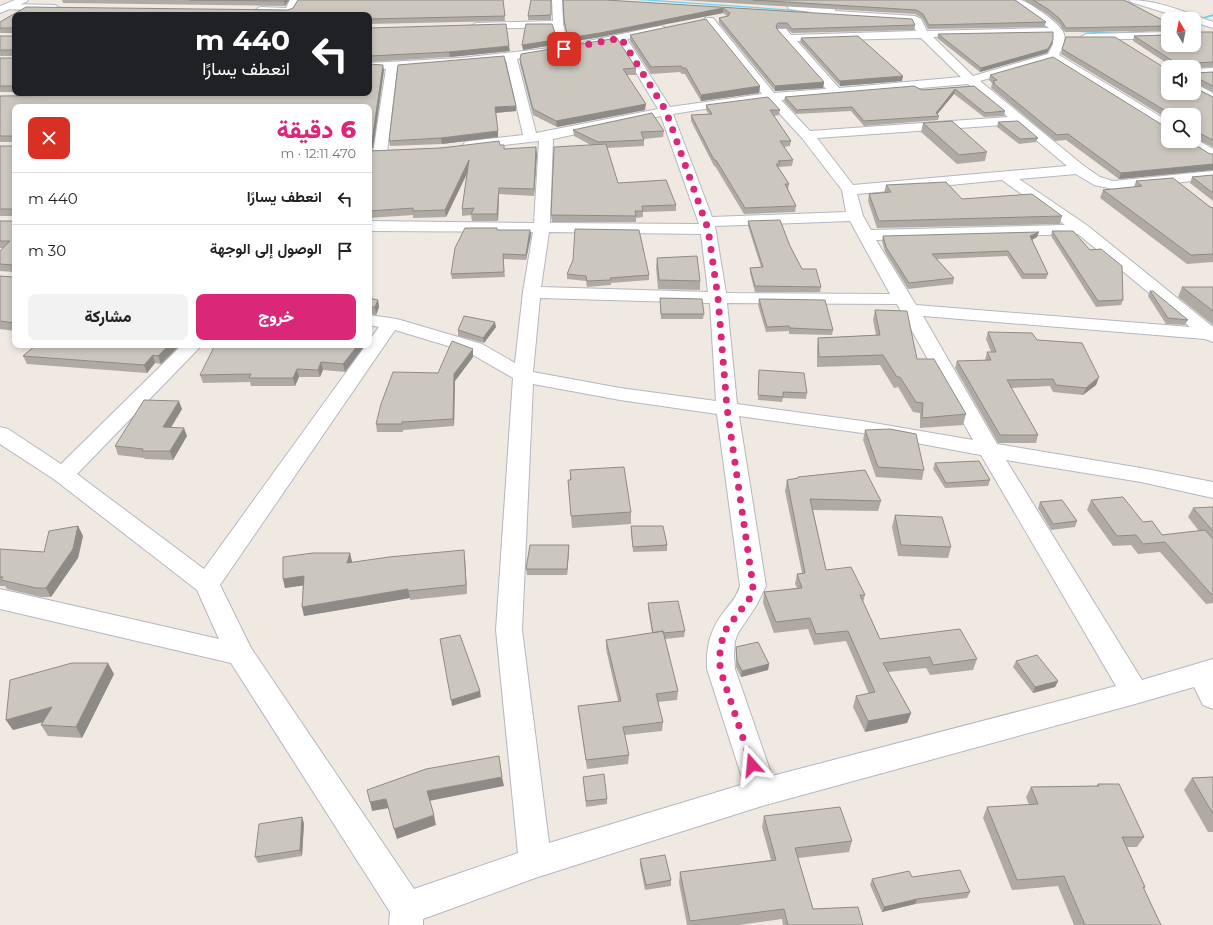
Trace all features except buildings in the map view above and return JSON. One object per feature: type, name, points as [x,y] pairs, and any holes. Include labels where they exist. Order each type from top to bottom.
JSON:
[{"type":"street","points":[[3,5],[23,0]]},
{"type":"street","points":[[288,12],[295,0]]},
{"type":"street","points":[[372,66],[511,56],[564,49],[558,24],[557,0]]},
{"type":"street","points":[[1014,0],[1044,19],[1059,34]]},
{"type":"street","points":[[1134,0],[1162,7],[1211,31]]},
{"type":"street","points":[[857,4],[866,13]]},
{"type":"street","points":[[3,5],[61,8]]},
{"type":"street","points":[[787,6],[796,8],[927,17]]},
{"type":"street","points":[[787,6],[915,19],[922,34],[971,80],[1079,169],[1105,185],[1175,180],[1213,175]]},
{"type":"street","points":[[250,10],[275,12]]},
{"type":"street","points":[[712,19],[771,97],[807,135],[849,190],[855,216],[989,450],[1135,693]]},
{"type":"street","points":[[1030,20],[1044,19]]},
{"type":"street","points":[[773,21],[835,91]]},
{"type":"street","points":[[464,26],[558,24]]},
{"type":"street","points":[[578,46],[672,27]]},
{"type":"street","points":[[789,38],[922,34],[1059,34],[1116,37],[1161,35]]},
{"type":"street","points":[[456,147],[538,137],[666,111],[771,97],[971,80],[1053,56],[1058,44],[1059,34]]},
{"type":"street","points":[[1116,37],[1132,48]]},
{"type":"street","points":[[621,38],[666,111],[707,226],[718,298],[727,408],[753,586],[750,598],[724,632],[720,650],[720,669],[762,792]]},
{"type":"street","points":[[511,56],[538,137],[542,227],[532,292],[523,376],[509,630],[535,863]]},
{"type":"street","points":[[1053,56],[1161,123]]},
{"type":"street","points":[[392,65],[375,153],[396,152]]},
{"type":"street","points":[[1201,73],[1213,72]]},
{"type":"street","points":[[1201,91],[1213,98]]},
{"type":"street","points":[[807,135],[1021,120]]},
{"type":"street","points":[[1201,148],[1212,154]]},
{"type":"street","points":[[849,190],[1007,177],[1079,169]]},
{"type":"street","points":[[1007,177],[1082,229],[1213,335]]},
{"type":"street","points":[[1175,180],[1191,193]]},
{"type":"street","points":[[372,226],[707,226],[855,216]]},
{"type":"street","points":[[866,235],[1082,229]]},
{"type":"street","points":[[532,292],[906,304],[1213,335]]},
{"type":"street","points":[[372,320],[391,323],[475,348],[523,376],[620,394],[862,427],[1141,475],[1213,490]]},
{"type":"street","points":[[207,584],[391,323]]},
{"type":"street","points":[[63,475],[190,348]]},
{"type":"street","points":[[0,434],[63,475],[207,584],[240,654],[407,916],[535,863],[762,792],[1135,693],[1209,680]]},
{"type":"street","points":[[0,598],[240,654]]},
{"type":"waterway","points":[[639,0],[810,11]]},
{"type":"waterway","points":[[1201,19],[1213,15]]},
{"type":"waterway","points":[[1033,25],[1068,30],[1117,34],[1161,29]]},
{"type":"route","points":[[564,49],[621,38],[666,111],[708,229],[718,298],[727,408],[753,586],[750,598],[724,632],[720,650],[720,669],[752,765]]}]
